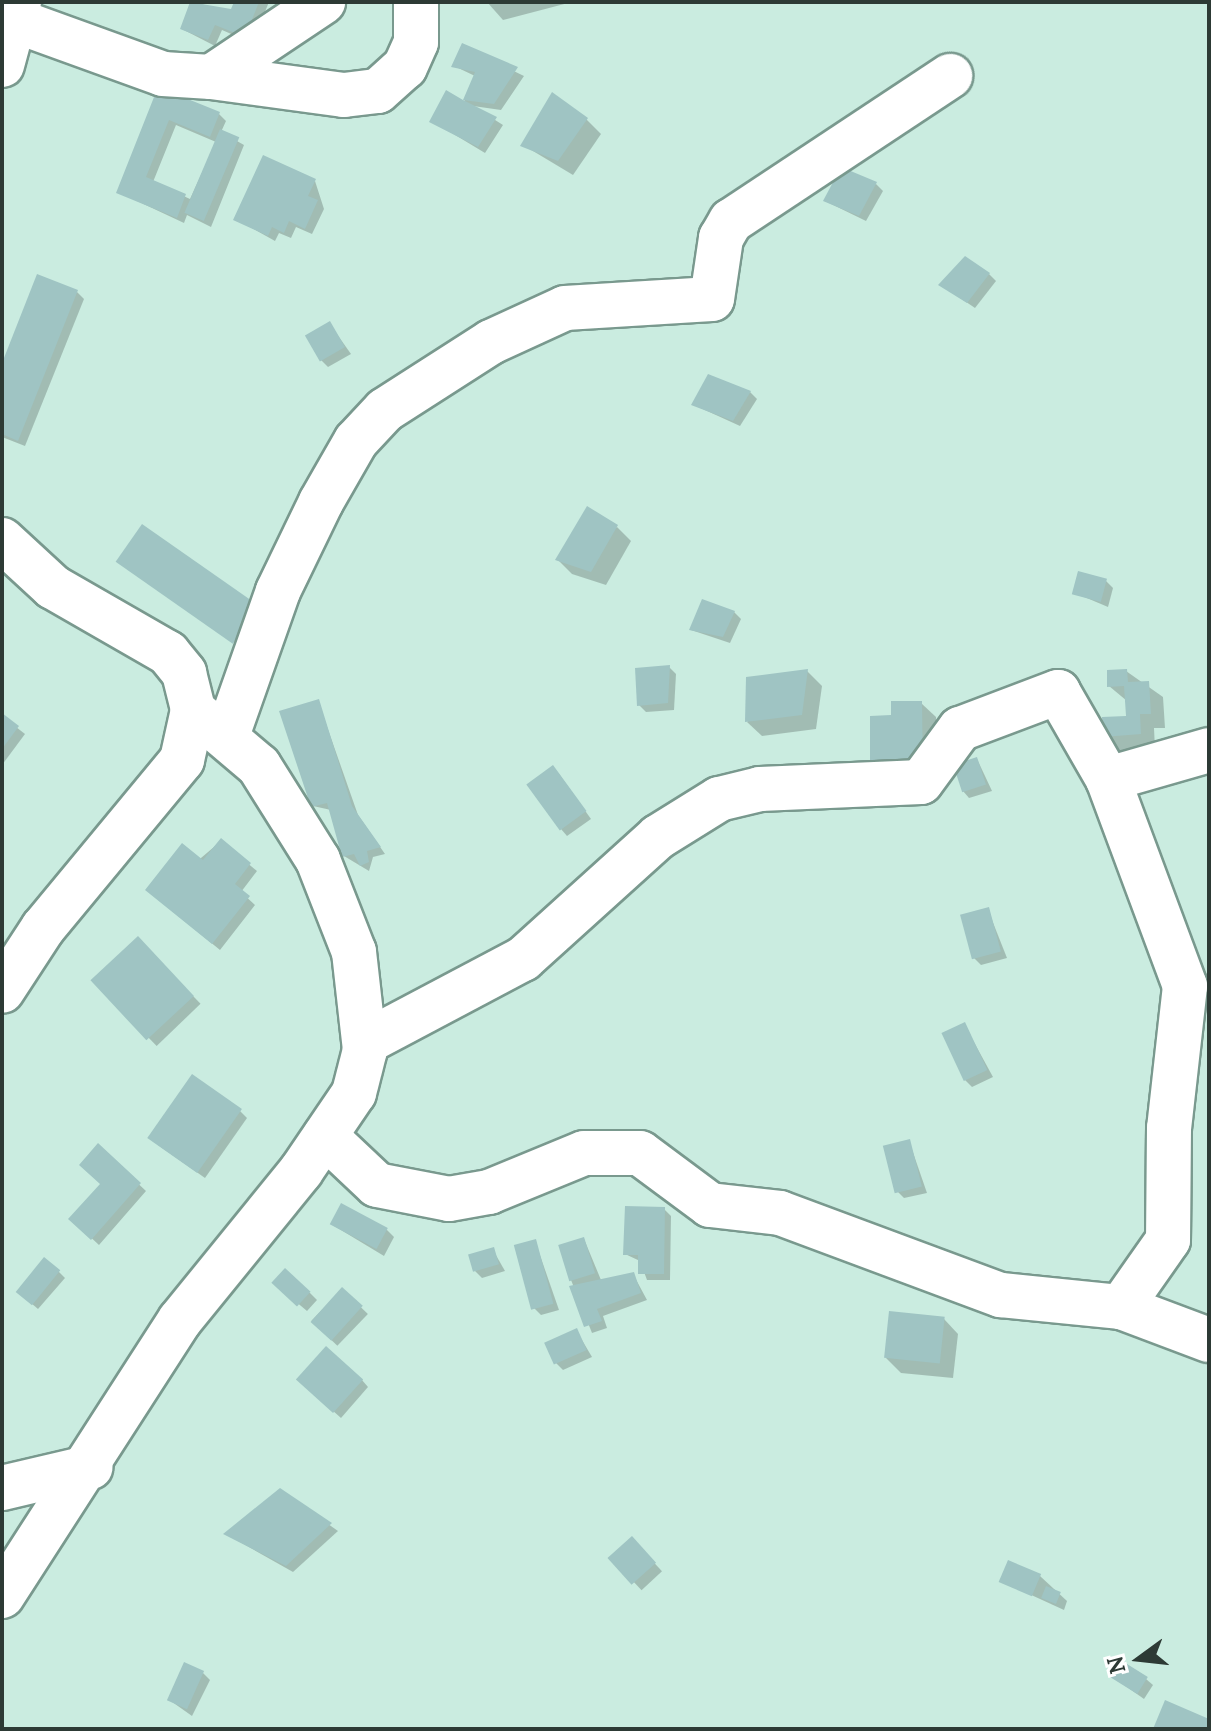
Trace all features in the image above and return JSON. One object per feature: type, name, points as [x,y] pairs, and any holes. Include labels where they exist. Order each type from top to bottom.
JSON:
[{"type":"street","points":[[211,77],[323,2]]},
{"type":"street","points":[[2,65],[17,11],[163,74],[211,77],[344,95],[378,91],[405,67],[416,42],[416,2]]},
{"type":"street","points":[[2,991],[43,928],[211,722],[321,502],[356,441],[385,410],[491,342],[565,308],[712,299],[721,238],[731,221],[950,76]]},
{"type":"street","points":[[2,540],[53,587],[168,653],[184,673],[211,722],[259,766],[318,860],[354,952],[366,1042],[354,1093],[325,1136],[189,1308],[91,1467],[2,1596]]},
{"type":"street","points":[[366,1042],[523,959],[658,837],[730,793],[921,782],[960,729],[1053,691],[1069,705],[1108,779],[1185,986],[1169,1128],[1168,1240],[1121,1307]]},
{"type":"street","points":[[1108,779],[1209,750]]},
{"type":"street","points":[[325,1136],[377,1185],[449,1199],[489,1192],[584,1153],[640,1153],[710,1205],[780,1213],[1001,1295],[1121,1307],[1209,1340]]},
{"type":"street","points":[[2,1488],[91,1467]]},
{"type":"building","points":[[190,2],[231,9],[234,2],[259,2],[245,37],[215,25],[208,40],[180,29]]},
{"type":"building","points":[[462,43],[518,67],[494,104],[463,100],[475,72],[451,67]]},
{"type":"building","points":[[158,87],[220,112],[210,137],[169,120],[146,177],[186,194],[177,218],[116,193]]},
{"type":"building","points":[[446,90],[497,117],[478,147],[429,122]]},
{"type":"building","points":[[552,92],[588,118],[558,161],[520,146]]},
{"type":"building","points":[[220,129],[239,137],[204,221],[184,213]]},
{"type":"building","points":[[263,155],[316,179],[308,196],[318,200],[305,229],[289,221],[284,233],[272,227],[268,236],[233,220]]},
{"type":"building","points":[[841,167],[877,182],[859,216],[823,201]]},
{"type":"building","points":[[965,256],[990,273],[967,303],[938,285]]},
{"type":"building","points":[[37,274],[78,290],[18,441],[2,434],[2,363]]},
{"type":"building","points":[[330,321],[345,347],[320,361],[305,336]]},
{"type":"building","points":[[708,374],[751,391],[733,421],[691,405]]},
{"type":"building","points":[[587,506],[618,525],[591,572],[555,560]]},
{"type":"building","points":[[142,524],[259,606],[233,644],[116,562]]},
{"type":"building","points":[[1078,571],[1107,579],[1101,602],[1072,594]]},
{"type":"building","points":[[702,599],[735,611],[723,637],[689,630]]},
{"type":"building","points":[[670,665],[668,703],[637,706],[635,668]]},
{"type":"building","points":[[808,669],[802,715],[745,722],[746,677]]},
{"type":"building","points":[[1127,669],[1128,682],[1149,681],[1151,714],[1140,714],[1141,734],[1103,737],[1102,717],[1126,716],[1124,686],[1107,687],[1107,670]]},
{"type":"building","points":[[319,699],[352,806],[381,847],[367,851],[369,862],[360,866],[354,854],[342,857],[327,803],[311,807],[279,711]]},
{"type":"building","points":[[891,701],[922,701],[923,775],[870,763],[870,716],[891,715]]},
{"type":"building","points":[[2,713],[19,726],[2,749]]},
{"type":"building","points":[[977,757],[986,785],[962,792],[953,765]]},
{"type":"building","points":[[553,765],[587,811],[560,831],[526,784]]},
{"type":"building","points":[[221,838],[251,863],[235,884],[250,896],[212,944],[145,890],[182,843],[203,860]]},
{"type":"building","points":[[989,907],[1001,951],[972,959],[960,915]]},
{"type":"building","points":[[138,936],[194,996],[146,1040],[90,980]]},
{"type":"building","points":[[965,1022],[987,1070],[964,1081],[941,1033]]},
{"type":"building","points":[[192,1074],[242,1109],[197,1173],[147,1138]]},
{"type":"building","points":[[910,1139],[922,1187],[895,1193],[883,1146]]},
{"type":"building","points":[[98,1143],[141,1183],[91,1240],[68,1219],[100,1184],[79,1165]]},
{"type":"building","points":[[341,1203],[388,1228],[377,1249],[330,1224]]},
{"type":"building","points":[[625,1206],[665,1207],[664,1274],[638,1274],[638,1255],[623,1255]]},
{"type":"building","points":[[584,1237],[595,1273],[569,1281],[558,1245]]},
{"type":"building","points":[[536,1239],[553,1304],[531,1310],[514,1245]]},
{"type":"building","points":[[494,1247],[499,1264],[473,1272],[468,1254]]},
{"type":"building","points":[[44,1257],[60,1270],[32,1305],[16,1292]]},
{"type":"building","points":[[285,1268],[311,1292],[297,1306],[271,1283]]},
{"type":"building","points":[[634,1272],[641,1293],[597,1309],[602,1321],[584,1327],[569,1286]]},
{"type":"building","points":[[342,1287],[363,1306],[331,1341],[311,1322]]},
{"type":"building","points":[[889,1311],[945,1317],[940,1364],[884,1358]]},
{"type":"building","points":[[577,1328],[587,1350],[554,1365],[544,1343]]},
{"type":"building","points":[[326,1346],[363,1379],[333,1413],[296,1379]]},
{"type":"building","points":[[280,1488],[332,1523],[286,1566],[223,1534]]},
{"type":"building","points":[[632,1536],[656,1563],[632,1585],[607,1558]]},
{"type":"building","points":[[1008,1560],[1041,1574],[1032,1596],[999,1582]]},
{"type":"building","points":[[1046,1586],[1061,1592],[1056,1604],[1041,1598]]},
{"type":"building","points":[[1119,1659],[1148,1677],[1137,1694],[1108,1676]]},
{"type":"building","points":[[184,1662],[204,1671],[187,1709],[167,1700]]},
{"type":"building","points":[[1165,1700],[1209,1719],[1209,1729],[1153,1729]]}]
